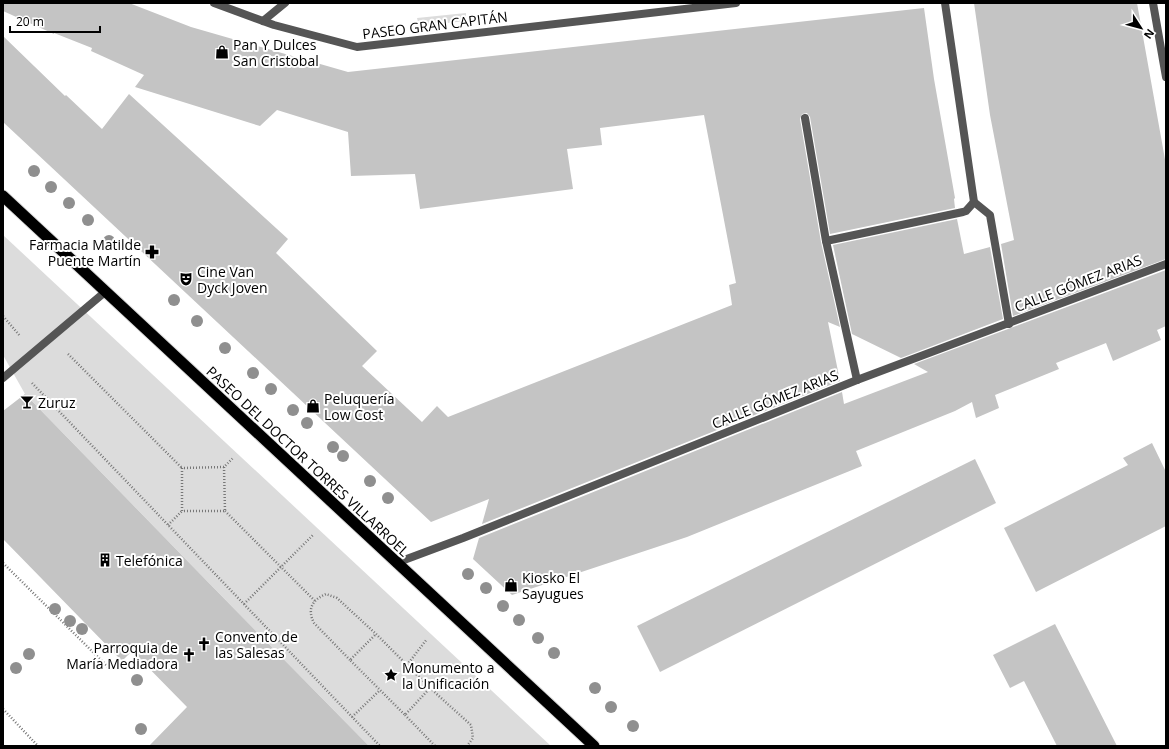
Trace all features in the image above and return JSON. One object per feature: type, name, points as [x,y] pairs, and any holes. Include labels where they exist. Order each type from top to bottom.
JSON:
[{"type":"highway","name":"PASEO DEL DOCTOR TORRES VILLARROEL","points":[[3,196],[594,746]]},
{"type":"street","name":"PASEO GRAN CAPITÁN","points":[[214,3],[263,21],[357,47],[736,3]]},
{"type":"street","points":[[263,21],[285,3]]},
{"type":"street","points":[[945,3],[974,202],[990,215],[1009,324]]},
{"type":"street","points":[[1153,3],[1166,77]]},
{"type":"street","points":[[805,118],[826,241],[857,380]]},
{"type":"street","points":[[826,241],[963,212],[966,211],[974,202]]},
{"type":"street","name":"CALLE GÓMEZ ARIAS","points":[[396,563],[463,538],[857,380],[1166,264]]},
{"type":"street","points":[[3,378],[105,292]]},
{"type":"path","points":[[3,316],[20,336]]},
{"type":"path","points":[[68,354],[182,468],[182,511],[168,525]]},
{"type":"path","points":[[32,383],[380,746]]},
{"type":"path","points":[[182,468],[224,467],[233,458]]},
{"type":"path","points":[[224,467],[225,511],[315,600]]},
{"type":"path","points":[[182,511],[225,511]]},
{"type":"path","points":[[244,604],[314,534]]},
{"type":"path","points":[[3,563],[111,670]]},
{"type":"path","points":[[435,746],[314,623],[311,617],[310,608],[315,600],[326,594],[337,598],[376,634],[430,688],[471,725],[473,738],[467,746]]},
{"type":"path","points":[[350,660],[376,634]]},
{"type":"path","points":[[407,665],[427,639]]},
{"type":"path","points":[[405,715],[430,688]]},
{"type":"path","points":[[352,717],[380,690]]},
{"type":"path","points":[[3,709],[38,746]]},
{"type":"shaded area","points":[[466,13],[466,21],[419,26],[417,18]]},
{"type":"shaded area","points":[[3,235],[551,746],[369,746],[25,394],[3,355]]},
{"type":"building","points":[[3,3],[129,3],[191,27],[348,72],[924,8],[934,79],[955,198],[955,208],[830,234],[810,117],[807,113],[802,114],[800,119],[821,242],[840,327],[828,322],[840,381],[482,524],[489,499],[431,522],[3,122],[3,36],[65,96],[66,95],[102,129],[129,94],[288,239],[276,253],[377,351],[362,366],[422,422],[437,406],[448,417],[732,305],[729,285],[736,283],[704,115],[600,128],[602,145],[567,149],[573,189],[420,209],[415,174],[351,176],[348,132],[277,110],[260,126],[135,87],[144,75],[91,51],[92,48],[54,34],[3,11]]},
{"type":"building","points":[[974,3],[1137,3],[1166,165],[1166,259],[1013,316],[1001,244],[1014,240],[990,115]]},
{"type":"building","points":[[957,219],[964,254],[990,247],[1003,319],[901,358],[852,334],[833,245]]},
{"type":"building","points":[[1166,270],[1166,326],[1157,330],[1161,340],[1113,361],[1106,343],[1056,363],[1059,369],[995,395],[999,408],[976,418],[972,402],[955,411],[856,451],[862,466],[687,537],[512,595],[473,559],[479,538],[842,392],[844,404],[928,372],[914,364]]},
{"type":"building","points":[[25,394],[369,746],[149,746],[187,707],[132,651],[122,661],[3,539],[3,411]]},
{"type":"building","points":[[1152,443],[1166,472],[1166,526],[1036,592],[1004,528],[1128,465],[1123,458]]},
{"type":"building","points":[[975,459],[996,503],[660,672],[637,626]]},
{"type":"building","points":[[1055,624],[1117,746],[1057,746],[1024,681],[1010,688],[993,655]]},
{"type":"place","name":"Pan Y Dulces San Cristobal","points":[[222,52]]},
{"type":"place","name":"Farmacia Matilde Puente Martín","points":[[152,252]]},
{"type":"place","name":"Cine Van Dyck Joven","points":[[186,279]]},
{"type":"place","name":"Zuruz","points":[[27,402]]},
{"type":"place","name":"Peluquería Low Cost","points":[[313,406]]},
{"type":"place","name":"Telefónica","points":[[105,560]]},
{"type":"place","name":"Kiosko El Sayugues","points":[[511,585]]},
{"type":"place","name":"Convento de las Salesas","points":[[204,644]]},
{"type":"place","name":"Parroquia de María Mediadora","points":[[189,655]]},
{"type":"place","name":"Monumento a la Unificación","points":[[391,675]]}]
